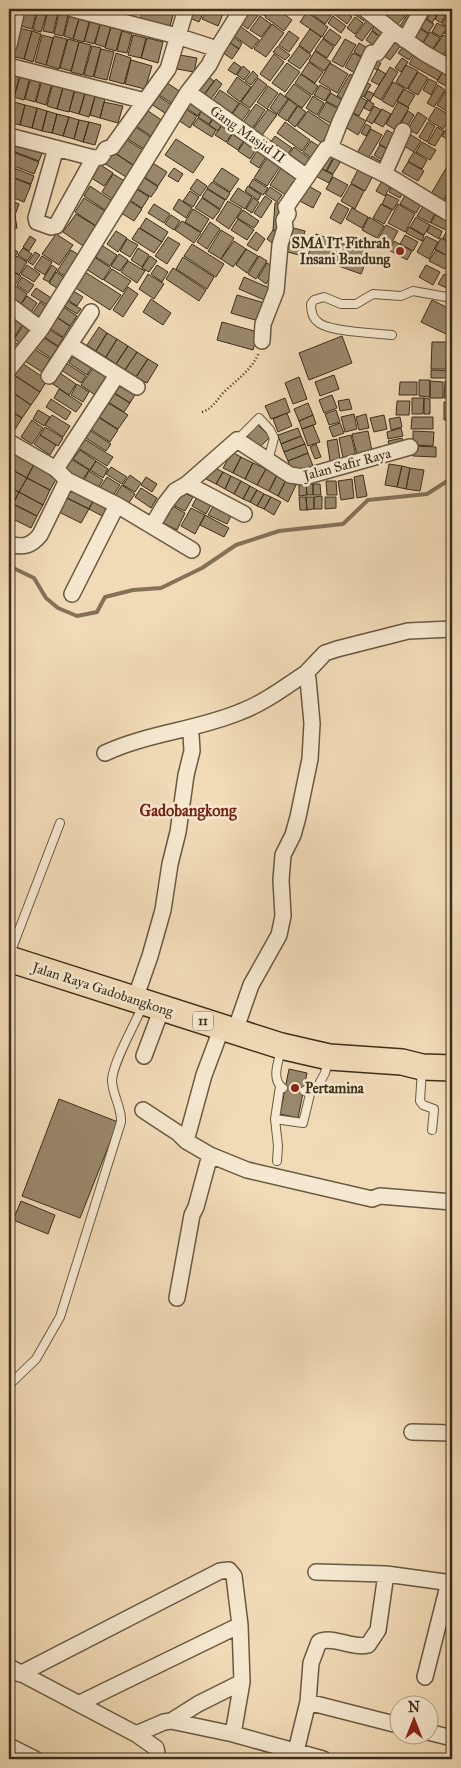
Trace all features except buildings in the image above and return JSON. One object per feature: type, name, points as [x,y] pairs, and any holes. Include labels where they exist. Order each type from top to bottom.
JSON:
[{"type":"highway","name":"Jalan Raya Gadobangkong","points":[[9,958],[282,1046],[329,1057],[452,1068]]},
{"type":"highway","name":"Jalan Raya Gadobangkong","points":[[412,1065],[422,1056],[452,1057]]},
{"type":"street","points":[[9,45],[17,9]]},
{"type":"street","points":[[74,9],[97,12],[217,49]]},
{"type":"street","points":[[9,136],[94,158],[100,157],[106,149],[112,147],[168,69],[186,9]]},
{"type":"street","points":[[9,367],[41,329],[188,92],[209,66],[217,49],[242,9]]},
{"type":"street","points":[[365,9],[399,36],[452,69]]},
{"type":"street","points":[[262,341],[263,324],[276,291],[280,245],[285,228],[284,220],[288,214],[286,207],[323,151],[330,148],[372,53],[377,53],[399,36],[422,9]]},
{"type":"street","points":[[9,66],[145,100]]},
{"type":"street","name":"Gang Masjid II","points":[[188,92],[307,177]]},
{"type":"street","points":[[384,174],[403,131]]},
{"type":"street","points":[[56,148],[36,218],[37,222],[51,227],[56,226],[94,158]]},
{"type":"street","points":[[330,148],[384,174],[452,215]]},
{"type":"street","points":[[9,306],[41,329]]},
{"type":"street","points":[[49,376],[91,312]]},
{"type":"street","points":[[70,345],[137,387]]},
{"type":"street","points":[[56,469],[117,374]]},
{"type":"street","points":[[152,526],[165,504],[175,492],[187,484],[237,440]]},
{"type":"street","name":"Jalan Safir Raya","points":[[237,440],[290,475],[304,477],[410,447]]},
{"type":"street","points":[[9,443],[56,469],[67,480],[117,505],[192,550]]},
{"type":"street","points":[[9,544],[25,547],[35,541],[67,480]]},
{"type":"street","points":[[187,484],[244,514]]},
{"type":"street","points":[[72,594],[117,505]]},
{"type":"street","points":[[105,753],[162,734],[239,713],[255,706],[306,673],[325,653],[337,648],[408,631],[452,629]]},
{"type":"street","points":[[186,1140],[204,1075],[279,935],[283,916],[281,880],[283,855],[293,835],[310,759],[312,723],[306,673]]},
{"type":"street","points":[[144,1056],[150,956],[163,910],[192,751],[191,734],[187,728]]},
{"type":"street","points":[[143,1110],[210,1155],[248,1170],[372,1199],[380,1196],[452,1202]]},
{"type":"street","points":[[177,1298],[192,1215],[196,1207],[210,1155]]},
{"type":"street","points":[[412,1432],[452,1433]]},
{"type":"street","points":[[14,1671],[220,1571],[229,1570],[234,1576],[240,1625],[242,1682],[234,1734]]},
{"type":"street","points":[[316,1572],[386,1574],[450,1583],[425,1677]]},
{"type":"street","points":[[295,1756],[308,1702],[311,1663],[319,1642],[327,1640],[362,1646],[368,1645],[378,1630],[386,1574]]},
{"type":"street","points":[[80,1703],[240,1625]]},
{"type":"street","points":[[14,1671],[80,1703],[136,1734],[156,1748],[156,1759]]},
{"type":"street","points":[[171,1721],[198,1704],[242,1682]]},
{"type":"street","points":[[308,1702],[388,1722]]},
{"type":"street","points":[[136,1734],[171,1721],[234,1734],[295,1756],[323,1759]]},
{"type":"street","points":[[438,1734],[452,1738]]},
{"type":"street","points":[[9,1746],[35,1759]]},
{"type":"lane","points":[[392,334],[327,328],[317,322],[312,313],[311,304],[314,300],[324,297],[341,304],[356,304],[372,294],[401,296],[413,291],[452,298]]},
{"type":"lane","points":[[237,440],[259,418],[270,430],[274,438],[268,461]]},
{"type":"lane","points":[[9,958],[60,823]]},
{"type":"lane","points":[[9,1385],[36,1359],[60,1317],[121,1122],[122,1112],[113,1089],[114,1070],[147,1003]]},
{"type":"lane","points":[[276,1161],[278,1146],[275,1119],[283,1087],[276,1081],[276,1075],[282,1046]]},
{"type":"lane","points":[[275,1119],[303,1123],[307,1090],[318,1086],[325,1073],[329,1057]]},
{"type":"lane","points":[[412,1065],[420,1101],[423,1105],[434,1108],[432,1130]]},
{"type":"path","points":[[202,412],[210,409],[224,392],[255,362],[262,341]]},
{"type":"waterway","points":[[9,566],[34,578],[46,598],[58,608],[77,616],[97,612],[105,597],[133,590],[161,588],[202,568],[236,545],[279,531],[343,524],[368,500],[427,494],[452,478]]},
{"type":"place","name":"SMA IT Fithrah Insani Bandung","points":[[400,251]]},
{"type":"place","name":"Pertamina","points":[[295,1088]]},
{"type":"district","name":"Gadobangkong","points":[[188,810]]}]
